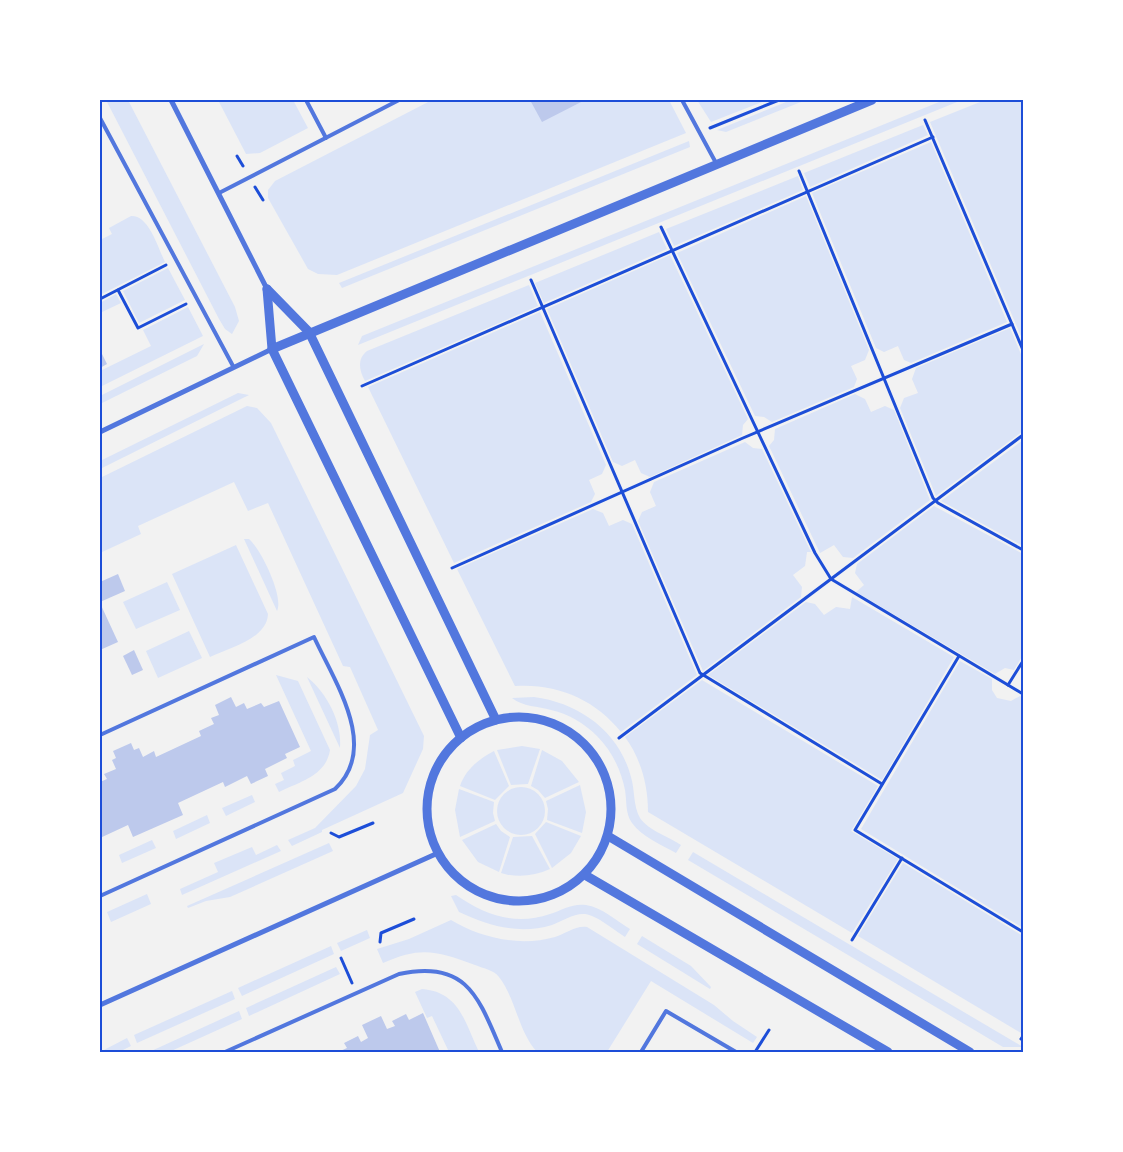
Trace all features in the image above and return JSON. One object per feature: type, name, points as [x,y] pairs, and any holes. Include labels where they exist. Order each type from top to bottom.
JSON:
[{"type":"street","points":[[171,100],[267,289],[309,332],[496,720]]},
{"type":"street","points":[[100,432],[233,366],[309,332],[872,100]]},
{"type":"street","points":[[267,289],[272,349],[461,738]]},
{"type":"street","points":[[522,717],[550,722],[574,736],[594,756],[607,780],[612,808],[608,836],[599,857],[585,874],[562,891],[536,900],[508,901],[482,894],[458,878],[438,853],[430,834],[427,808],[431,782],[442,759],[461,738],[476,728],[496,720],[522,717]]},
{"type":"street","points":[[608,836],[970,1052]]},
{"type":"street","points":[[100,1005],[438,853]]},
{"type":"street","points":[[585,874],[888,1052]]},
{"type":"lane","points":[[306,100],[326,138]]},
{"type":"lane","points":[[219,193],[399,100]]},
{"type":"lane","points":[[682,100],[716,163]]},
{"type":"lane","points":[[100,118],[233,366]]},
{"type":"lane","points":[[100,736],[314,637],[349,714],[355,736],[351,768],[344,780],[335,789],[100,896]]},
{"type":"lane","points":[[225,1052],[399,974],[421,969],[445,973],[463,981],[480,1001],[502,1052]]},
{"type":"lane","points":[[642,1052],[666,1011],[736,1052]]},
{"type":"path","points":[[714,126],[779,100]]},
{"type":"path","points":[[926,120],[1023,350]]},
{"type":"path","points":[[362,386],[933,137]]},
{"type":"path","points":[[799,171],[935,500],[1023,550]]},
{"type":"path","points":[[661,227],[816,553],[831,579],[1023,694]]},
{"type":"path","points":[[100,299],[176,260]]},
{"type":"path","points":[[530,280],[702,675],[882,784]]},
{"type":"path","points":[[118,290],[138,328],[197,298]]},
{"type":"path","points":[[452,568],[758,432],[1012,324]]},
{"type":"path","points":[[619,738],[1023,435]]},
{"type":"path","points":[[959,656],[855,830],[1023,932]]},
{"type":"path","points":[[1008,685],[1023,661]]},
{"type":"path","points":[[331,833],[339,837],[373,823]]},
{"type":"path","points":[[852,940],[902,858]]},
{"type":"path","points":[[380,942],[381,933],[414,919]]},
{"type":"path","points":[[340,958],[356,993]]},
{"type":"path","points":[[755,1052],[769,1030]]},
{"type":"shaded area","points":[[106,100],[128,100],[235,307],[239,321],[232,334],[225,329],[219,319]]},
{"type":"shaded area","points":[[218,100],[293,100],[308,128],[260,153],[246,154]]},
{"type":"shaded area","points":[[432,100],[669,100],[686,133],[337,275],[318,274],[308,269],[268,198],[268,190],[275,181]]},
{"type":"shaded area","points":[[697,100],[767,100],[711,122]]},
{"type":"shaded area","points":[[791,100],[806,100],[726,132],[717,130]]},
{"type":"shaded area","points":[[944,100],[962,100],[358,345],[362,336]]},
{"type":"shaded area","points":[[985,100],[1023,100],[1023,341],[930,122]]},
{"type":"shaded area","points":[[923,125],[928,135],[810,187],[804,173]]},
{"type":"shaded area","points":[[689,141],[690,147],[342,288],[339,283]]},
{"type":"shaded area","points":[[931,142],[1007,322],[911,363],[904,360],[898,346],[884,352],[876,348],[812,193]]},
{"type":"shaded area","points":[[798,176],[803,190],[674,246],[666,229]]},
{"type":"shaded area","points":[[806,196],[869,350],[865,360],[851,366],[857,379],[854,387],[772,422],[764,417],[755,416],[677,253]]},
{"type":"shaded area","points":[[131,216],[137,217],[148,226],[165,262],[100,295],[100,240],[112,234],[109,228]]},
{"type":"shaded area","points":[[659,232],[667,249],[544,303],[535,283]]},
{"type":"shaded area","points":[[670,255],[748,419],[743,425],[742,435],[650,477],[641,473],[635,460],[622,466],[613,462],[547,309]]},
{"type":"shaded area","points":[[168,268],[185,300],[139,323],[123,291]]},
{"type":"shaded area","points":[[529,285],[538,306],[365,381],[361,373],[360,361],[367,351]]},
{"type":"shaded area","points":[[116,294],[121,303],[100,313],[100,303]]},
{"type":"shaded area","points":[[188,307],[203,336],[100,387],[100,371],[151,346],[143,330]]},
{"type":"shaded area","points":[[540,312],[606,465],[602,474],[589,480],[595,494],[591,502],[454,563],[368,387]]},
{"type":"shaded area","points":[[1010,328],[1023,359],[1023,431],[936,496],[900,408],[904,398],[918,393],[912,379],[916,368]]},
{"type":"shaded area","points":[[204,344],[197,356],[100,404],[100,396]]},
{"type":"shaded area","points":[[238,393],[249,395],[100,469],[100,461]]},
{"type":"shaded area","points":[[855,394],[865,399],[871,412],[885,406],[894,410],[930,500],[853,558],[843,557],[834,545],[820,553],[769,446],[774,440],[775,429]]},
{"type":"shaded area","points":[[247,406],[257,408],[271,423],[424,736],[423,749],[403,793],[322,830],[322,832],[292,846],[288,840],[315,828],[356,786],[365,769],[370,735],[378,730],[350,667],[343,666],[268,503],[248,511],[234,482],[138,526],[141,534],[100,553],[100,478]]},
{"type":"shaded area","points":[[1023,440],[1023,546],[941,501]]},
{"type":"shaded area","points":[[745,442],[753,448],[762,449],[811,552],[807,552],[805,566],[793,575],[802,587],[801,597],[703,671],[638,521],[642,512],[656,506],[650,492],[654,482]]},
{"type":"shaded area","points":[[934,506],[1023,554],[1023,655],[1014,670],[1005,668],[995,674],[856,592],[864,585],[855,573],[857,564]]},
{"type":"shaded area","points":[[593,509],[603,513],[609,526],[623,520],[632,524],[697,675],[621,732],[599,710],[574,696],[545,687],[515,686],[457,569]]},
{"type":"shaded area","points":[[244,539],[249,539],[254,544],[265,562],[277,595],[277,611]]},
{"type":"shaded area","points":[[236,545],[268,614],[266,623],[261,630],[246,642],[210,657],[172,574]]},
{"type":"shaded area","points":[[167,582],[180,610],[136,629],[123,602]]},
{"type":"shaded area","points":[[852,597],[954,657],[882,780],[708,675],[806,602],[815,604],[824,615],[836,607],[850,609]]},
{"type":"shaded area","points":[[189,631],[202,658],[158,678],[146,651]]},
{"type":"shaded area","points":[[960,661],[992,679],[992,690],[997,698],[1011,701],[1020,696],[1023,698],[1023,928],[861,829]]},
{"type":"shaded area","points":[[276,675],[298,681],[330,750],[323,766],[317,772],[279,792],[275,784],[284,780],[281,773],[295,766],[293,760],[311,751]]},
{"type":"shaded area","points":[[307,677],[321,691],[332,709],[336,718],[340,748]]},
{"type":"shaded area","points":[[702,680],[878,786],[851,831],[898,859],[852,933],[648,812],[645,782],[631,745],[625,737]]},
{"type":"shaded area","points":[[534,697],[551,700],[581,713],[607,733],[625,761],[631,777],[636,808],[640,818],[653,830],[681,845],[676,853],[647,837],[632,823],[627,811],[621,775],[611,754],[597,736],[587,727],[570,717],[558,712],[526,705],[512,698]]},
{"type":"shaded area","points":[[522,746],[540,749],[528,784],[511,785],[497,750]]},
{"type":"shaded area","points":[[542,750],[562,761],[579,782],[545,798],[538,790],[531,786]]},
{"type":"shaded area","points":[[494,751],[509,786],[495,800],[460,786],[465,775],[474,765]]},
{"type":"shaded area","points":[[580,785],[586,812],[582,833],[547,820],[548,809],[546,801]]},
{"type":"shaded area","points":[[521,787],[530,789],[538,794],[543,802],[545,811],[543,820],[538,828],[530,833],[521,835],[512,833],[504,828],[499,820],[497,811],[499,802],[504,794],[512,789]]},
{"type":"shaded area","points":[[459,789],[494,802],[493,813],[495,821],[460,837],[455,810]]},
{"type":"shaded area","points":[[252,795],[255,802],[226,816],[222,808]]},
{"type":"shaded area","points":[[207,815],[210,823],[176,839],[173,831]]},
{"type":"shaded area","points":[[546,822],[581,836],[571,853],[552,868],[535,834]]},
{"type":"shaded area","points":[[496,824],[501,831],[510,837],[499,872],[478,862],[462,840]]},
{"type":"shaded area","points":[[532,836],[550,869],[526,875],[501,873],[513,837]]},
{"type":"shaded area","points":[[152,840],[156,848],[122,863],[119,855]]},
{"type":"shaded area","points":[[329,843],[333,851],[230,897],[206,901],[188,908],[187,906]]},
{"type":"shaded area","points":[[277,845],[281,851],[182,895],[180,889],[218,872],[214,863],[252,847],[256,855]]},
{"type":"shaded area","points":[[693,852],[1023,1047],[1003,1047],[688,860]]},
{"type":"shaded area","points":[[903,863],[1023,936],[1023,1029],[1021,1033],[858,936]]},
{"type":"shaded area","points":[[147,894],[151,904],[111,922],[107,912]]},
{"type":"shaded area","points":[[456,895],[489,913],[513,919],[537,917],[572,906],[592,906],[630,929],[625,937],[600,920],[585,914],[572,916],[540,928],[504,928],[459,912],[451,896]]},
{"type":"shaded area","points":[[451,920],[475,932],[515,941],[542,940],[579,927],[587,927],[714,1005],[757,1037],[753,1043],[651,981],[607,1052],[537,1052],[525,1035],[505,986],[499,977],[488,969],[450,956],[429,952],[408,954],[383,963],[377,949],[409,939]]},
{"type":"shaded area","points":[[367,930],[370,938],[341,951],[337,943]]},
{"type":"shaded area","points":[[642,936],[691,966],[711,987],[710,989],[637,944]]},
{"type":"shaded area","points":[[331,946],[334,954],[242,996],[238,988]]},
{"type":"shaded area","points":[[336,967],[340,974],[249,1016],[246,1008]]},
{"type":"shaded area","points":[[422,989],[435,991],[453,1003],[465,1020],[479,1052],[449,1052],[432,1016],[427,1018],[415,992]]},
{"type":"shaded area","points":[[232,991],[235,999],[137,1043],[134,1035]]},
{"type":"shaded area","points":[[239,1011],[242,1019],[169,1052],[149,1052]]},
{"type":"shaded area","points":[[127,1038],[131,1046],[119,1052],[100,1052]]},
{"type":"building","points":[[530,100],[585,100],[542,122]]},
{"type":"building","points":[[100,350],[107,364],[100,368]]},
{"type":"building","points":[[118,574],[125,591],[100,602],[100,582]]},
{"type":"building","points":[[100,603],[118,642],[100,650]]},
{"type":"building","points":[[134,650],[143,670],[132,675],[123,656]]},
{"type":"building","points":[[231,697],[236,707],[244,703],[247,709],[261,703],[264,707],[279,701],[300,747],[285,754],[287,758],[265,769],[268,776],[251,784],[247,776],[225,787],[223,782],[178,803],[183,815],[133,837],[128,825],[100,838],[100,782],[107,779],[104,774],[116,769],[112,760],[116,758],[113,751],[131,743],[134,750],[139,748],[143,757],[154,751],[156,757],[201,736],[199,731],[214,724],[211,718],[219,715],[215,705]]},
{"type":"building","points":[[423,1013],[440,1052],[338,1052],[347,1048],[344,1043],[358,1036],[361,1042],[368,1038],[362,1025],[381,1016],[387,1029],[395,1026],[392,1021],[406,1014],[409,1020]]}]
